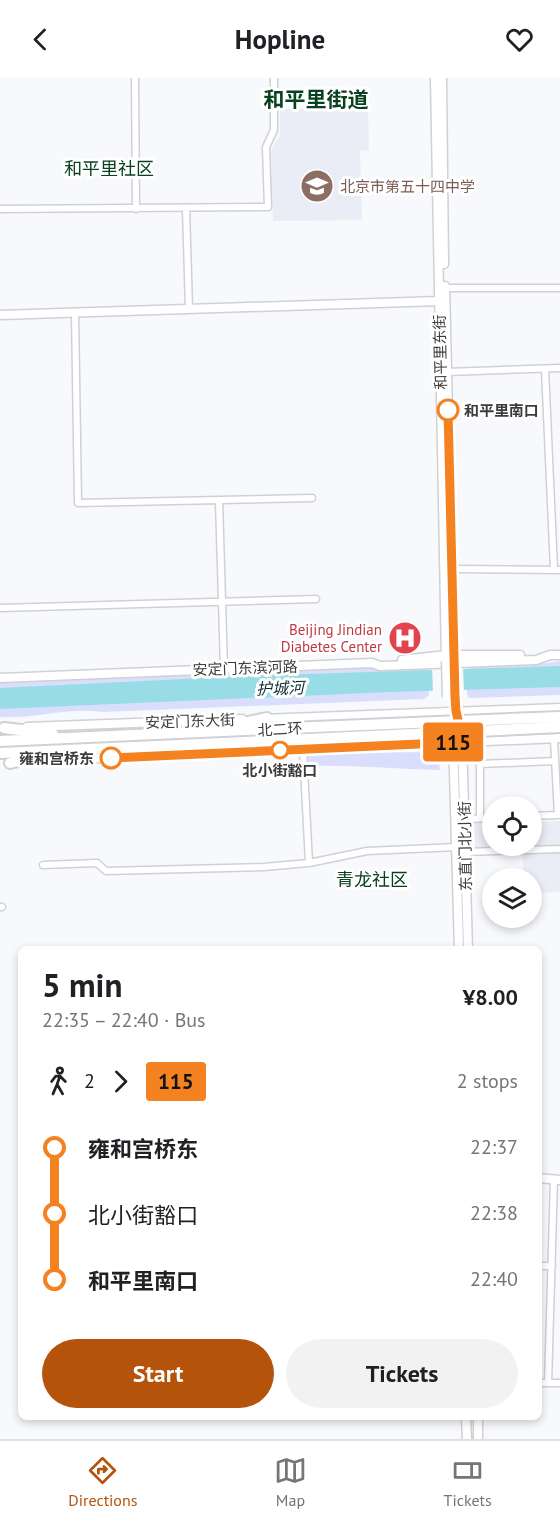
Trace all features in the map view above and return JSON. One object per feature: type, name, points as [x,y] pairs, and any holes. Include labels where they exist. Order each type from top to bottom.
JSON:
[{"type":"highway","name":"北二环","points":[[0,753],[16,746],[83,737],[560,717]]},
{"type":"highway","name":"北二环","points":[[0,741],[16,746],[68,749],[162,746],[266,730],[560,727]]},
{"type":"highway","points":[[2,728],[83,737]]},
{"type":"highway","points":[[162,746],[229,751]]},
{"type":"highway","points":[[5,763],[68,749]]},
{"type":"street","points":[[135,78],[136,209]]},
{"type":"street","points":[[0,210],[268,207],[266,147],[274,130],[274,78]]},
{"type":"street","name":"和平里东街","points":[[435,78],[451,697],[459,742]]},
{"type":"street","name":"和平里东街","points":[[442,78],[450,658]]},
{"type":"street","points":[[186,208],[189,309]]},
{"type":"street","points":[[0,315],[439,301],[445,288],[560,288]]},
{"type":"street","points":[[75,312],[78,503],[312,498]]},
{"type":"street","points":[[447,372],[560,368]]},
{"type":"street","points":[[457,569],[557,570],[545,369]]},
{"type":"street","points":[[219,500],[224,669]]},
{"type":"street","points":[[0,608],[316,599]]},
{"type":"street","points":[[372,663],[555,655]]},
{"type":"street","name":"安定门东滨河路","points":[[0,678],[372,663],[380,666],[536,660],[555,655]]},
{"type":"street","name":"安定门东大街","points":[[2,728],[266,730],[333,716],[560,708]]},
{"type":"street","points":[[475,710],[477,741]]},
{"type":"street","points":[[407,713],[408,745]]},
{"type":"street","points":[[333,716],[335,747]]},
{"type":"street","points":[[5,763],[229,751],[557,739],[555,761],[558,815],[542,816]]},
{"type":"street","name":"东直门北小街","points":[[459,742],[465,819],[463,946]]},
{"type":"street","name":"东直门北小街","points":[[459,742],[457,848],[463,946]]},
{"type":"street","points":[[303,749],[309,863]]},
{"type":"street","points":[[465,819],[480,818],[480,764],[555,761]]},
{"type":"street","points":[[42,865],[97,863],[106,871],[264,867],[309,863],[367,851],[457,848]]},
{"type":"street","points":[[465,852],[560,849]]},
{"type":"street","points":[[542,1178],[557,1180],[548,1383]]},
{"type":"street","points":[[542,1266],[552,1266]]},
{"type":"street","points":[[542,1383],[560,1383]]},
{"type":"street","points":[[466,1420],[467,1439]]},
{"type":"street","points":[[478,1420],[478,1439]]},
{"type":"shaded area","name":"北京市第五十四中学","points":[[368,108],[369,150],[360,151],[362,220],[273,221],[271,152],[280,136],[280,109]]},
{"type":"shaded area","points":[[560,661],[560,695],[469,698],[467,694],[467,665],[540,664]]},
{"type":"shaded area","points":[[427,666],[429,695],[424,699],[103,712],[77,711],[0,717],[0,682]]},
{"type":"shaded area","points":[[438,752],[440,770],[308,766],[308,753]]},
{"type":"shaded area","points":[[560,821],[560,892],[542,893],[542,868],[523,868],[523,856],[542,856],[542,822]]},
{"type":"shaded area","points":[[474,823],[482,823],[482,849],[475,849]]},
{"type":"water","name":"护城河","points":[[560,666],[560,687],[0,709],[0,688],[245,676]]},
{"type":"pier","points":[[463,665],[464,693],[433,694],[432,666]]},
{"type":"bus line","name":"115","points":[[111,758],[463,742],[455,697],[448,410]]},
{"type":"place","name":"北京市第五十四中学","points":[[317,186]]},
{"type":"place","name":"和平里南口","points":[[448,410]]},
{"type":"place","name":"Beijing Jindian Diabetes Center","points":[[405,638]]},
{"type":"place","name":"北小街豁口","points":[[280,750]]},
{"type":"place","name":"雍和宫桥东","points":[[111,758]]},
{"type":"district","name":"和平里街道","points":[[316,99]]},
{"type":"district","name":"和平里社区","points":[[109,168]]},
{"type":"district","name":"青龙社区","points":[[372,879]]}]
